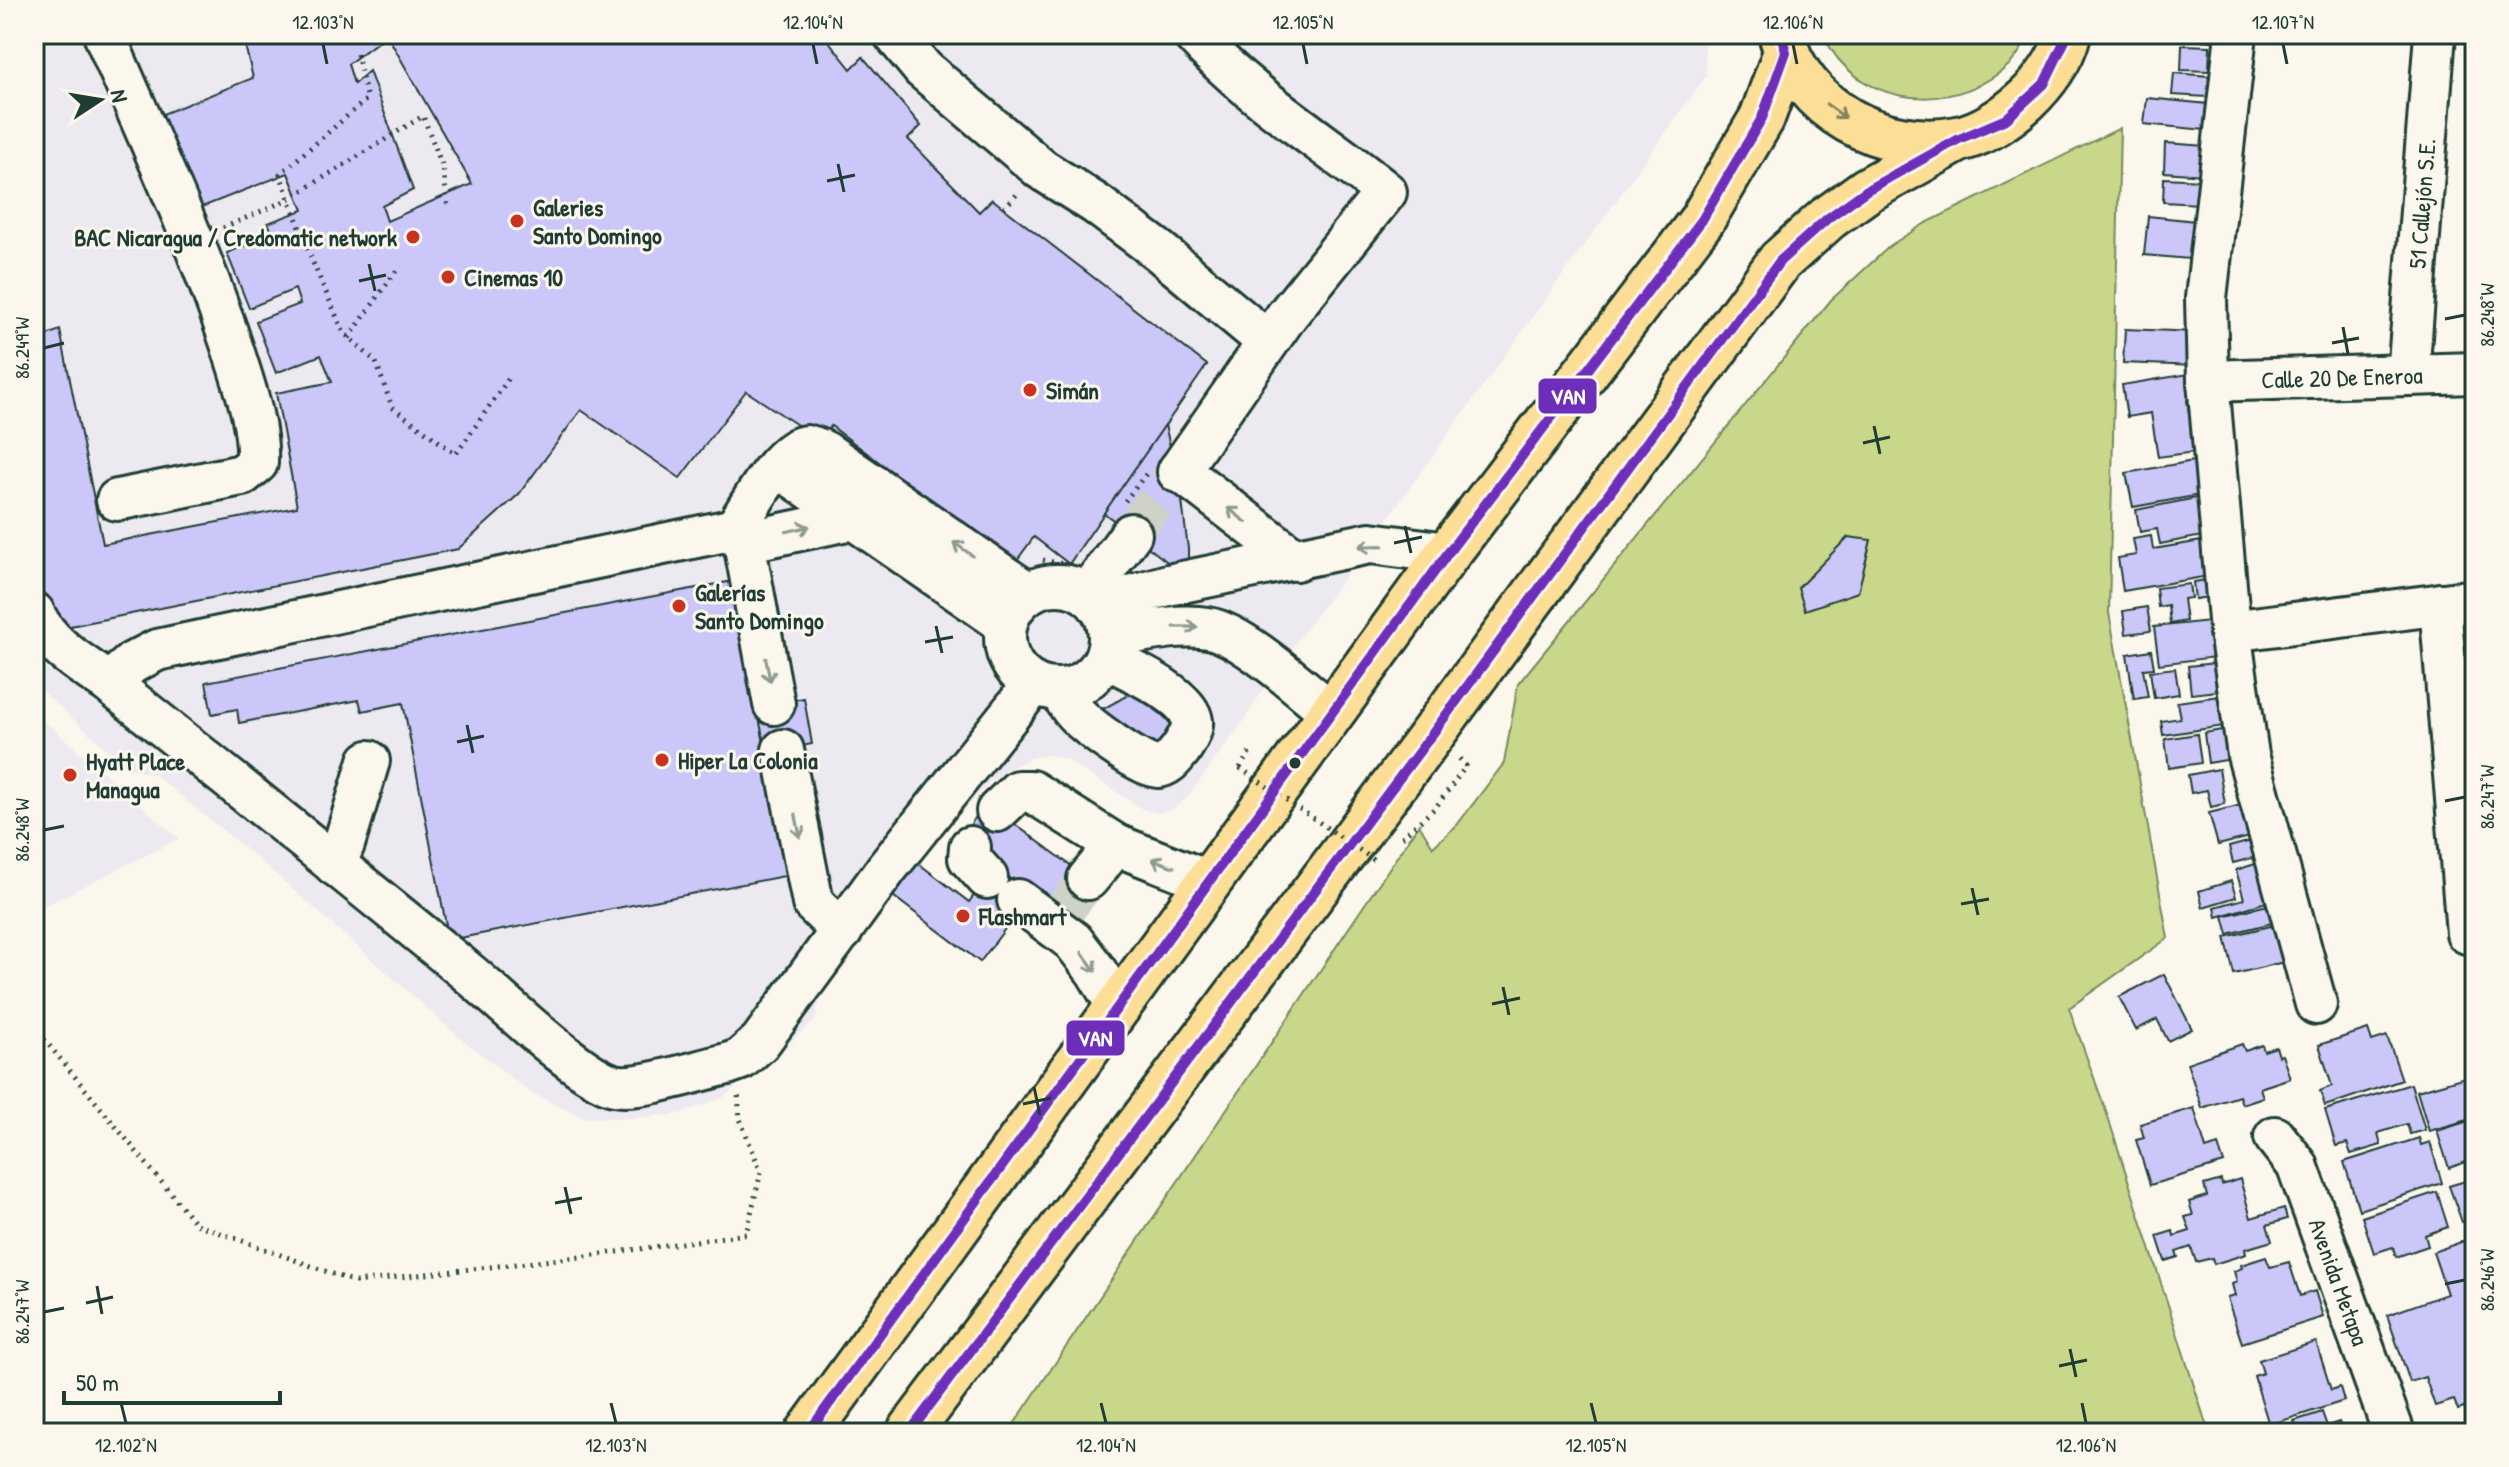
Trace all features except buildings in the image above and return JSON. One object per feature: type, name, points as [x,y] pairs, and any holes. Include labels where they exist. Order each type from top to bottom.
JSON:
[{"type":"highway","points":[[909,1433],[1443,720],[1780,261],[1828,218],[1867,190],[1959,139],[2006,119],[2044,84],[2068,34]]},
{"type":"highway","points":[[1784,43],[1816,97],[1858,128],[1908,142],[1959,139]]},
{"type":"highway","points":[[808,1433],[1448,553],[1702,220],[1762,118],[1784,43]]},
{"type":"street","points":[[104,34],[217,302],[246,392],[258,443],[257,463],[242,475],[117,500]]},
{"type":"street","points":[[894,34],[923,69],[1041,169],[1096,204],[1159,251],[1268,342]]},
{"type":"street","points":[[1193,34],[1268,103],[1332,148],[1386,192],[1169,470],[1296,560]]},
{"type":"street","points":[[2236,34],[2206,298],[2208,381],[2230,631],[2248,755],[2316,1004]]},
{"type":"street","name":"51 Callejón S.E.","points":[[2408,375],[2435,34]]},
{"type":"street","name":"Calle 20 De Eneroa","points":[[2208,381],[2475,373]]},
{"type":"street","points":[[774,704],[740,536],[777,466],[790,451],[808,445],[825,452],[1025,592]]},
{"type":"street","points":[[777,466],[852,519],[1025,592],[1058,584],[1073,587],[1162,689],[1185,706],[1192,721],[1189,737],[1172,761],[1158,767],[1145,763],[1091,727],[1046,686],[1019,674],[1009,659],[1005,641],[1025,592]]},
{"type":"street","points":[[109,683],[132,663],[157,650],[740,536],[852,519]]},
{"type":"street","points":[[34,613],[39,624],[64,652],[109,683],[567,1055],[600,1079],[615,1085],[635,1085],[727,1064],[741,1059],[760,1042],[945,793],[1046,686],[1073,686],[1086,680],[1095,612],[1127,519]]},
{"type":"street","points":[[1095,612],[1168,585],[1370,543],[1448,553]]},
{"type":"street","points":[[2230,631],[2457,602],[2467,933]]},
{"type":"street","points":[[1095,612],[1165,628],[1184,626],[1212,629],[1239,642],[1332,713]]},
{"type":"street","points":[[783,750],[813,903],[842,931]]},
{"type":"street","points":[[335,865],[369,761]]},
{"type":"street","points":[[997,811],[1018,791],[1031,791],[1116,845],[1210,882]]},
{"type":"street","points":[[1088,879],[1116,845]]},
{"type":"street","points":[[992,875],[1057,918],[1118,1007]]},
{"type":"street","name":"Avenida Metapa","points":[[2275,1137],[2297,1165],[2394,1433]]},
{"type":"path","points":[[357,54],[367,99],[280,174],[313,263],[344,333],[376,362],[392,407],[456,454],[509,378]]},
{"type":"path","points":[[192,241],[289,199],[423,116],[443,168],[448,209]]},
{"type":"path","points":[[349,338],[396,271]]},
{"type":"path","points":[[1127,519],[1169,470]]},
{"type":"path","points":[[1025,592],[1095,612]]},
{"type":"path","points":[[1251,750],[1240,768],[1377,862]]},
{"type":"path","points":[[34,1027],[196,1224],[355,1282],[588,1256],[746,1234],[761,1172],[740,1119],[737,1086],[727,1064]]},
{"type":"shaded area","name":"Galerías Santo Domingo","points":[[34,34],[1704,34],[1706,76],[1276,669],[1243,722],[1187,798],[1172,809],[1159,813],[1144,810],[1066,759],[1050,755],[1030,758],[1011,768],[990,782],[918,860],[822,991],[815,1020],[773,1058],[722,1098],[679,1114],[586,1118],[531,1093],[458,1036],[269,868],[155,775],[127,767],[34,684]]},
{"type":"shaded area","name":"Hyatt Place Managua","points":[[34,712],[179,839],[34,911]]},
{"type":"green space","points":[[1822,34],[2031,34],[2013,61],[1991,79],[1947,96],[1923,98],[1877,88],[1857,77],[1836,57]]},
{"type":"green space","points":[[2120,128],[2109,613],[2168,938],[2069,1008],[2107,1114],[2209,1433],[1008,1433],[1419,824],[1433,847],[1457,825],[1504,763],[1518,684],[1831,300],[1891,245],[1924,224]]},
{"type":"tunnel","points":[[1131,534],[1178,472]]},
{"type":"tunnel","points":[[1063,912],[1088,879]]},
{"type":"transit line","name":"VAN","points":[[808,1433],[1448,553],[1702,220],[1762,118],[1786,52],[1781,34]]},
{"type":"transit line","name":"VAN","points":[[909,1433],[1433,733],[1780,261],[1828,218],[1867,190],[1959,139],[2006,119],[2044,84],[2068,34]]},
{"type":"place","name":"Galeries Santo Domingo","points":[[517,221]]},
{"type":"place","name":"BAC Nicaragua / Credomatic network","points":[[413,237]]},
{"type":"place","name":"Cinemas 10","points":[[448,277]]},
{"type":"place","name":"Simán","points":[[1030,390]]},
{"type":"place","name":"Galerías Santo Domingo","points":[[679,606]]},
{"type":"place","name":"Hiper La Colonia","points":[[662,760]]},
{"type":"place","name":"Hyatt Place Managua","points":[[70,775]]},
{"type":"place","name":"Flashmart","points":[[963,916]]}]
